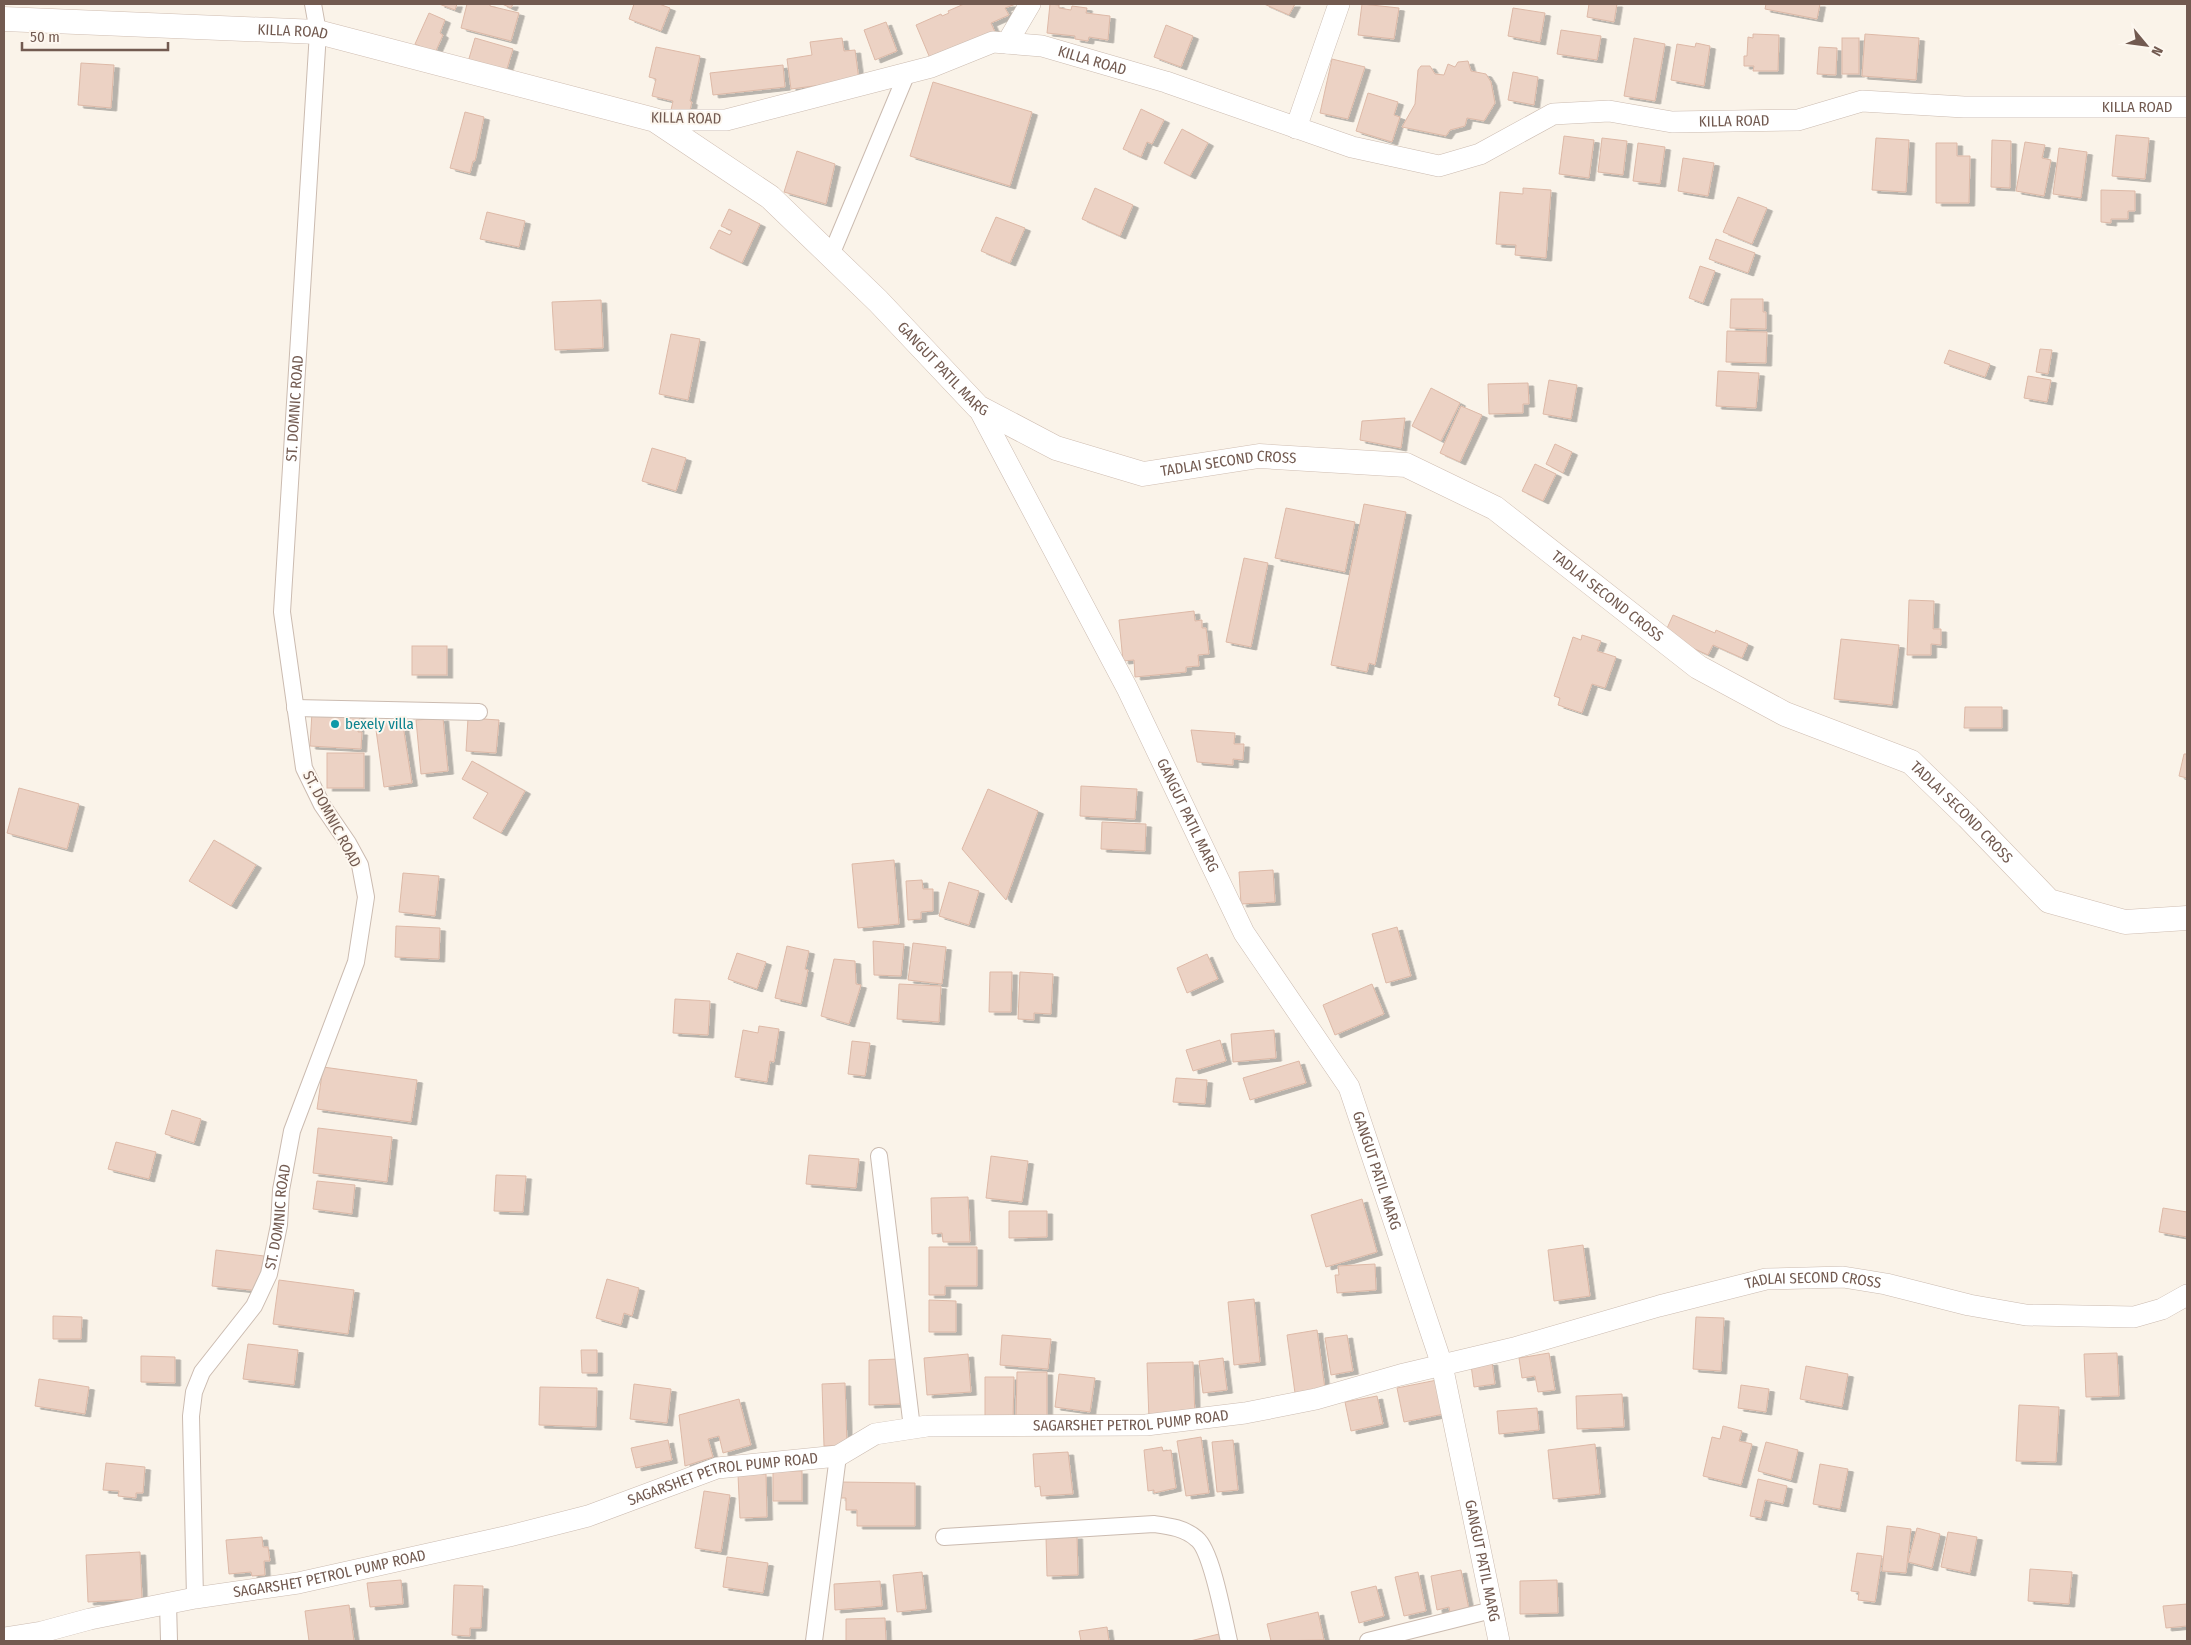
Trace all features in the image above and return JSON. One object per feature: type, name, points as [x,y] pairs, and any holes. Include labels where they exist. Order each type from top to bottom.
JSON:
[{"type":"main road","name":"KILLA ROAD","points":[[4,19],[318,32],[655,120]]},
{"type":"main road","name":"GANGUT PATIL MARG","points":[[655,120],[770,197],[878,301],[978,407]]},
{"type":"main road","name":"TADLAI SECOND CROSS","points":[[978,407],[1056,448],[1142,474],[1259,456],[1406,465],[1495,508],[1698,667],[1785,714],[1911,762],[1968,817],[2049,901],[2125,922],[2187,918]]},
{"type":"street","name":"ST. DOMNIC ROAD","points":[[195,1598],[191,1416],[194,1392],[202,1372],[254,1306],[268,1274],[279,1224],[280,1190],[292,1131],[356,962],[366,897],[360,865],[348,843],[322,805],[304,768],[282,612],[318,32],[313,4]]},
{"type":"street","points":[[1007,44],[1030,4]]},
{"type":"street","points":[[1296,128],[1339,4]]},
{"type":"street","name":"KILLA ROAD","points":[[655,120],[726,120],[931,67],[993,42],[1042,46],[1166,82],[1352,148],[1439,166],[1480,154],[1553,114],[1610,111],[1672,122],[1798,120],[1862,101],[1964,107],[2187,107]]},
{"type":"street","points":[[831,255],[907,73]]},
{"type":"street","name":"GANGUT PATIL MARG","points":[[978,407],[1127,688],[1244,933],[1349,1087],[1442,1365],[1500,1641]]},
{"type":"street","points":[[295,708],[480,712]]},
{"type":"street","points":[[879,1156],[912,1428]]},
{"type":"street","name":"TADLAI SECOND CROSS","points":[[1442,1365],[1514,1348],[1659,1306],[1766,1279],[1843,1277],[1886,1284],[1969,1305],[2026,1316],[2134,1317],[2162,1309],[2187,1295]]},
{"type":"street","name":"SAGARSHET PETROL PUMP ROAD","points":[[4,1638],[42,1632],[90,1619],[168,1603],[298,1583],[588,1516],[716,1468],[838,1456],[875,1434],[927,1426],[1146,1425],[1245,1413],[1316,1400],[1400,1375],[1442,1365]]},
{"type":"street","points":[[814,1641],[838,1456]]},
{"type":"street","points":[[944,1538],[1154,1524],[1179,1528],[1198,1539],[1208,1555],[1229,1641]]},
{"type":"street","points":[[168,1603],[169,1641]]},
{"type":"street","points":[[1368,1641],[1492,1610]]},
{"type":"building","points":[[439,4],[457,4],[455,10]]},
{"type":"building","points":[[467,4],[490,4],[490,6],[519,13],[511,41],[461,28]]},
{"type":"building","points":[[502,4],[513,4],[511,8]]},
{"type":"building","points":[[634,4],[659,4],[670,8],[661,31],[629,19]]},
{"type":"building","points":[[964,4],[1016,4],[1005,8],[1009,15],[991,23],[995,32],[932,63],[916,25],[941,14],[942,16],[949,13],[948,11]]},
{"type":"building","points":[[1050,4],[1059,5],[1059,8],[1071,10],[1072,6],[1087,8],[1086,13],[1110,16],[1108,40],[1089,37],[1088,41],[1075,39],[1075,36],[1047,33]]},
{"type":"building","points":[[1264,4],[1295,4],[1289,15]]},
{"type":"building","points":[[1362,4],[1399,8],[1394,39],[1358,35]]},
{"type":"building","points":[[1589,4],[1617,4],[1614,22],[1587,17]]},
{"type":"building","points":[[1766,4],[1820,4],[1817,19],[1765,9]]},
{"type":"building","points":[[1513,8],[1545,13],[1540,42],[1508,36]]},
{"type":"building","points":[[429,13],[445,20],[440,33],[443,35],[435,53],[415,44]]},
{"type":"building","points":[[886,22],[897,51],[875,60],[864,30]]},
{"type":"building","points":[[1166,25],[1193,36],[1181,67],[1154,57]]},
{"type":"building","points":[[1561,30],[1601,36],[1597,60],[1557,54]]},
{"type":"building","points":[[1753,34],[1779,35],[1778,71],[1753,71],[1754,66],[1744,66],[1744,56],[1747,56],[1748,37],[1753,38]]},
{"type":"building","points":[[1865,34],[1919,38],[1916,80],[1862,76]]},
{"type":"building","points":[[475,38],[513,49],[506,72],[468,62]]},
{"type":"building","points":[[842,38],[844,51],[855,50],[859,80],[791,89],[787,59],[812,55],[810,42]]},
{"type":"building","points":[[1634,38],[1665,44],[1655,101],[1624,96]]},
{"type":"building","points":[[1842,38],[1859,38],[1859,74],[1842,74]]},
{"type":"building","points":[[1696,43],[1710,46],[1704,86],[1671,80],[1677,44],[1695,47]]},
{"type":"building","points":[[656,47],[700,56],[689,114],[671,110],[673,101],[652,96],[656,79],[649,77]]},
{"type":"building","points":[[1819,47],[1837,48],[1836,75],[1817,74]]},
{"type":"building","points":[[1332,59],[1365,67],[1348,119],[1320,113]]},
{"type":"building","points":[[1468,61],[1471,71],[1486,74],[1491,82],[1495,103],[1484,121],[1467,118],[1465,126],[1450,130],[1446,136],[1402,127],[1415,104],[1418,70],[1421,66],[1430,66],[1435,74],[1444,75],[1448,64],[1455,67],[1458,62]]},
{"type":"building","points":[[81,63],[114,65],[111,108],[78,105]]},
{"type":"building","points":[[783,65],[785,87],[713,95],[710,73]]},
{"type":"building","points":[[1513,72],[1538,77],[1534,105],[1508,100]]},
{"type":"building","points":[[933,82],[1032,112],[1010,186],[910,156]]},
{"type":"building","points":[[1368,93],[1398,102],[1394,115],[1400,117],[1392,142],[1356,131]]},
{"type":"building","points":[[1141,109],[1164,120],[1152,144],[1147,142],[1141,157],[1123,149]]},
{"type":"building","points":[[465,112],[484,117],[475,161],[473,161],[470,173],[450,168]]},
{"type":"building","points":[[1182,129],[1208,143],[1190,176],[1164,163]]},
{"type":"building","points":[[2116,135],[2149,138],[2145,179],[2112,176]]},
{"type":"building","points":[[1564,136],[1594,140],[1589,178],[1559,174]]},
{"type":"building","points":[[1602,138],[1627,141],[1623,175],[1598,172]]},
{"type":"building","points":[[1876,138],[1909,140],[1906,192],[1872,190]]},
{"type":"building","points":[[1992,140],[2011,141],[2010,188],[1991,187]]},
{"type":"building","points":[[2025,142],[2045,145],[2042,158],[2051,160],[2044,196],[2016,191]]},
{"type":"building","points":[[1638,143],[1665,147],[1660,184],[1633,181]]},
{"type":"building","points":[[1936,143],[1957,143],[1957,156],[1970,156],[1969,203],[1936,203]]},
{"type":"building","points":[[2059,148],[2087,152],[2081,198],[2053,194]]},
{"type":"building","points":[[797,151],[835,164],[826,204],[784,192]]},
{"type":"building","points":[[1683,158],[1714,163],[1708,196],[1678,191]]},
{"type":"building","points":[[1095,188],[1133,205],[1120,236],[1082,219]]},
{"type":"building","points":[[1523,188],[1551,190],[1546,258],[1515,255],[1516,245],[1496,244],[1500,192],[1523,194]]},
{"type":"building","points":[[2101,190],[2135,191],[2135,211],[2128,211],[2128,219],[2111,219],[2111,223],[2101,222]]},
{"type":"building","points":[[1738,197],[1767,208],[1752,244],[1723,232]]},
{"type":"building","points":[[729,209],[760,224],[742,263],[710,248],[719,230],[730,235],[732,231],[721,226]]},
{"type":"building","points":[[487,212],[525,221],[519,247],[480,239]]},
{"type":"building","points":[[996,217],[1025,228],[1010,263],[981,251]]},
{"type":"building","points":[[1716,239],[1755,253],[1748,273],[1709,259]]},
{"type":"building","points":[[1700,266],[1715,271],[1703,303],[1689,298]]},
{"type":"building","points":[[1731,299],[1763,299],[1763,312],[1766,312],[1766,329],[1730,328]]},
{"type":"building","points":[[601,300],[603,348],[555,350],[552,302]]},
{"type":"building","points":[[1727,331],[1767,332],[1766,363],[1726,362]]},
{"type":"building","points":[[671,334],[700,339],[688,400],[659,394]]},
{"type":"building","points":[[2040,349],[2052,350],[2048,374],[2036,372]]},
{"type":"building","points":[[1949,350],[1990,364],[1985,377],[1944,363]]},
{"type":"building","points":[[1718,371],[1759,373],[1756,408],[1716,406]]},
{"type":"building","points":[[2028,376],[2051,380],[2047,402],[2024,398]]},
{"type":"building","points":[[1549,380],[1577,385],[1571,419],[1543,414]]},
{"type":"building","points":[[1528,383],[1529,404],[1523,404],[1523,413],[1489,414],[1488,384]]},
{"type":"building","points":[[1431,388],[1460,403],[1441,441],[1412,426]]},
{"type":"building","points":[[1461,406],[1482,415],[1460,462],[1440,453]]},
{"type":"building","points":[[1405,418],[1401,448],[1360,440],[1362,421]]},
{"type":"building","points":[[1555,444],[1572,452],[1563,473],[1546,464]]},
{"type":"building","points":[[652,448],[686,458],[676,491],[642,481]]},
{"type":"building","points":[[1535,464],[1556,474],[1543,501],[1522,491]]},
{"type":"building","points":[[1364,504],[1406,512],[1375,665],[1369,663],[1367,672],[1331,665]]},
{"type":"building","points":[[1286,508],[1355,522],[1345,572],[1275,558]]},
{"type":"building","points":[[1244,558],[1268,563],[1251,647],[1226,642]]},
{"type":"building","points":[[1909,600],[1934,601],[1933,629],[1941,629],[1941,645],[1931,644],[1931,655],[1907,655]]},
{"type":"building","points":[[1194,611],[1195,621],[1202,620],[1202,628],[1206,628],[1209,654],[1198,655],[1199,666],[1186,667],[1186,672],[1135,677],[1134,660],[1123,661],[1119,620]]},
{"type":"building","points":[[1673,615],[1715,633],[1716,630],[1748,644],[1742,658],[1713,645],[1708,655],[1664,635]]},
{"type":"building","points":[[1582,635],[1601,641],[1597,651],[1616,657],[1605,688],[1592,684],[1582,713],[1558,705],[1560,698],[1554,696],[1573,637],[1581,640]]},
{"type":"building","points":[[1841,639],[1899,645],[1892,705],[1834,699]]},
{"type":"building","points":[[412,646],[447,646],[447,675],[412,675]]},
{"type":"building","points":[[1965,707],[2002,707],[2002,728],[1964,728]]},
{"type":"building","name":"bexely villa","points":[[312,712],[360,715],[358,732],[362,732],[361,749],[310,746]]},
{"type":"building","points":[[443,718],[448,771],[421,774],[416,720]]},
{"type":"building","points":[[468,718],[499,720],[496,753],[466,751]]},
{"type":"building","points":[[402,719],[412,783],[384,787],[375,723]]},
{"type":"building","points":[[1191,730],[1235,733],[1234,744],[1244,744],[1243,760],[1233,759],[1233,765],[1197,762]]},
{"type":"building","points":[[327,753],[364,753],[364,788],[327,788]]},
{"type":"building","points":[[2184,754],[2187,754],[2187,778],[2179,776]]},
{"type":"building","points":[[472,761],[525,791],[501,833],[473,818],[488,793],[462,779]]},
{"type":"building","points":[[1081,786],[1137,789],[1135,819],[1080,816]]},
{"type":"building","points":[[19,788],[79,804],[67,849],[7,833]]},
{"type":"building","points":[[988,789],[1038,811],[1006,900],[962,849]]},
{"type":"building","points":[[1102,822],[1146,824],[1145,851],[1101,849]]},
{"type":"building","points":[[214,840],[256,865],[231,906],[189,881]]},
{"type":"building","points":[[894,860],[899,924],[858,928],[852,864]]},
{"type":"building","points":[[1273,870],[1275,902],[1241,904],[1239,872]]},
{"type":"building","points":[[403,873],[439,876],[435,916],[399,912]]},
{"type":"building","points":[[922,880],[923,889],[933,889],[933,911],[921,912],[921,919],[908,920],[906,881]]},
{"type":"building","points":[[949,882],[979,891],[969,925],[939,916]]},
{"type":"building","points":[[396,926],[440,928],[439,959],[395,957]]},
{"type":"building","points":[[1397,927],[1411,976],[1386,983],[1372,934]]},
{"type":"building","points":[[873,941],[904,944],[901,976],[874,975]]},
{"type":"building","points":[[913,943],[946,947],[942,984],[908,980]]},
{"type":"building","points":[[787,946],[809,951],[805,969],[808,970],[801,1004],[775,998]]},
{"type":"building","points":[[737,953],[766,962],[757,989],[728,979]]},
{"type":"building","points":[[1207,954],[1218,979],[1187,993],[1177,968]]},
{"type":"building","points":[[834,959],[855,961],[856,984],[861,985],[849,1024],[821,1016]]},
{"type":"building","points":[[990,972],[1012,972],[1011,1012],[989,1012]]},
{"type":"building","points":[[1020,972],[1053,974],[1051,1014],[1034,1013],[1034,1020],[1018,1019]]},
{"type":"building","points":[[899,984],[941,986],[939,1022],[897,1019]]},
{"type":"building","points":[[1372,984],[1384,1014],[1335,1035],[1323,1005]]},
{"type":"building","points":[[675,999],[710,1001],[708,1035],[673,1033]]},
{"type":"building","points":[[759,1026],[779,1029],[774,1062],[770,1061],[767,1082],[735,1077],[743,1030],[758,1033]]},
{"type":"building","points":[[1274,1030],[1276,1058],[1233,1062],[1231,1034]]},
{"type":"building","points":[[1220,1040],[1226,1061],[1193,1071],[1186,1050]]},
{"type":"building","points":[[852,1041],[870,1043],[865,1076],[848,1074]]},
{"type":"building","points":[[1299,1061],[1306,1083],[1250,1100],[1243,1078]]},
{"type":"building","points":[[323,1067],[417,1080],[411,1122],[317,1109]]},
{"type":"building","points":[[1176,1078],[1207,1080],[1205,1104],[1173,1102]]},
{"type":"building","points":[[172,1110],[201,1119],[194,1143],[165,1134]]},
{"type":"building","points":[[318,1128],[392,1137],[387,1182],[313,1173]]},
{"type":"building","points":[[116,1142],[156,1152],[149,1179],[108,1169]]},
{"type":"building","points":[[809,1155],[859,1159],[856,1188],[806,1184]]},
{"type":"building","points":[[991,1156],[1028,1161],[1022,1202],[986,1198]]},
{"type":"building","points":[[496,1175],[526,1176],[523,1212],[494,1211]]},
{"type":"building","points":[[317,1181],[355,1185],[352,1214],[313,1209]]},
{"type":"building","points":[[968,1197],[970,1242],[943,1242],[942,1233],[932,1234],[931,1198]]},
{"type":"building","points":[[1362,1199],[1377,1252],[1326,1267],[1311,1215]]},
{"type":"building","points":[[2163,1208],[2187,1212],[2187,1237],[2159,1232]]},
{"type":"building","points":[[1009,1211],[1047,1211],[1047,1237],[1009,1238]]},
{"type":"building","points":[[1583,1245],[1590,1296],[1554,1301],[1548,1250]]},
{"type":"building","points":[[929,1247],[977,1247],[977,1286],[945,1286],[945,1295],[929,1295]]},
{"type":"building","points":[[216,1250],[264,1256],[260,1291],[212,1286]]},
{"type":"building","points":[[1375,1264],[1376,1290],[1337,1293],[1335,1275],[1339,1275],[1338,1266]]},
{"type":"building","points":[[607,1279],[639,1288],[632,1316],[624,1313],[621,1325],[596,1318]]},
{"type":"building","points":[[279,1280],[354,1290],[348,1334],[273,1324]]},
{"type":"building","points":[[1254,1299],[1260,1362],[1234,1365],[1228,1302]]},
{"type":"building","points":[[929,1300],[956,1301],[956,1332],[929,1332]]},
{"type":"building","points":[[53,1316],[82,1317],[81,1339],[53,1339]]},
{"type":"building","points":[[1696,1317],[1724,1318],[1721,1371],[1693,1369]]},
{"type":"building","points":[[1317,1330],[1325,1389],[1295,1393],[1287,1335]]},
{"type":"building","points":[[1002,1335],[1051,1339],[1048,1369],[1000,1365]]},
{"type":"building","points":[[1347,1335],[1353,1371],[1331,1375],[1325,1338]]},
{"type":"building","points":[[248,1344],[298,1350],[294,1385],[243,1379]]},
{"type":"building","points":[[581,1350],[597,1350],[597,1373],[582,1373]]},
{"type":"building","points":[[1549,1353],[1555,1390],[1538,1392],[1535,1376],[1522,1378],[1519,1358]]},
{"type":"building","points":[[2117,1353],[2119,1396],[2086,1397],[2084,1354]]},
{"type":"building","points":[[968,1354],[971,1392],[927,1395],[924,1358]]},
{"type":"building","points":[[141,1356],[175,1357],[175,1383],[141,1382]]},
{"type":"building","points":[[1223,1358],[1227,1390],[1203,1393],[1199,1361]]},
{"type":"building","points":[[899,1359],[900,1404],[869,1405],[869,1360]]},
{"type":"building","points":[[1193,1362],[1195,1418],[1149,1420],[1147,1363]]},
{"type":"building","points":[[1492,1362],[1495,1384],[1474,1387],[1471,1365]]},
{"type":"building","points":[[1806,1366],[1848,1374],[1842,1407],[1800,1399]]},
{"type":"building","points":[[1017,1372],[1047,1372],[1047,1418],[1016,1418]]},
{"type":"building","points":[[1059,1374],[1095,1378],[1090,1412],[1055,1407]]},
{"type":"building","points":[[985,1377],[1014,1377],[1013,1421],[985,1421]]},
{"type":"building","points":[[39,1379],[89,1387],[85,1414],[35,1406]]},
{"type":"building","points":[[1437,1380],[1444,1414],[1404,1422],[1397,1388]]},
{"type":"building","points":[[845,1383],[847,1445],[824,1446],[822,1384]]},
{"type":"building","points":[[634,1384],[671,1389],[667,1423],[630,1419]]},
{"type":"building","points":[[1741,1385],[1769,1389],[1766,1412],[1738,1408]]},
{"type":"building","points":[[540,1387],[597,1388],[596,1427],[539,1425]]},
{"type":"building","points":[[1622,1394],[1624,1427],[1577,1429],[1576,1396]]},
{"type":"building","points":[[1377,1396],[1383,1424],[1351,1431],[1345,1402]]},
{"type":"building","points":[[739,1399],[751,1445],[723,1453],[719,1436],[708,1439],[713,1457],[685,1466],[679,1415]]},
{"type":"building","points":[[2019,1405],[2059,1407],[2056,1462],[2016,1461]]},
{"type":"building","points":[[1537,1408],[1539,1430],[1499,1434],[1497,1411]]},
{"type":"building","points":[[1723,1426],[1742,1431],[1739,1441],[1752,1444],[1741,1485],[1703,1476],[1712,1437],[1720,1439]]},
{"type":"building","points":[[1201,1437],[1209,1493],[1186,1496],[1177,1441]]},
{"type":"building","points":[[668,1440],[672,1460],[636,1468],[631,1448]]},
{"type":"building","points":[[1233,1440],[1238,1490],[1217,1492],[1212,1442]]},
{"type":"building","points":[[1766,1442],[1798,1450],[1791,1480],[1758,1471]]},
{"type":"building","points":[[1595,1444],[1600,1494],[1553,1499],[1548,1450]]},
{"type":"building","points":[[1162,1447],[1163,1451],[1171,1450],[1176,1488],[1154,1493],[1154,1490],[1148,1491],[1144,1450]]},
{"type":"building","points":[[1068,1452],[1073,1494],[1041,1496],[1040,1486],[1035,1487],[1033,1454]]},
{"type":"building","points":[[106,1463],[145,1467],[143,1493],[136,1493],[136,1498],[118,1496],[119,1491],[103,1490]]},
{"type":"building","points":[[1820,1464],[1848,1469],[1840,1509],[1813,1504]]},
{"type":"building","points":[[773,1471],[802,1471],[802,1501],[773,1501]]},
{"type":"building","points":[[766,1474],[767,1517],[740,1518],[738,1475]]},
{"type":"building","points":[[1758,1479],[1787,1486],[1783,1504],[1765,1500],[1761,1518],[1750,1516]]},
{"type":"building","points":[[840,1482],[915,1483],[915,1526],[857,1526],[857,1510],[846,1510],[846,1498],[840,1498]]},
{"type":"building","points":[[704,1491],[730,1495],[721,1552],[695,1548]]},
{"type":"building","points":[[1887,1526],[1911,1529],[1906,1573],[1882,1571]]},
{"type":"building","points":[[1917,1528],[1940,1534],[1932,1568],[1908,1562]]},
{"type":"building","points":[[1948,1532],[1977,1537],[1970,1573],[1941,1567]]},
{"type":"building","points":[[1077,1536],[1078,1575],[1047,1576],[1046,1537]]},
{"type":"building","points":[[262,1537],[263,1547],[268,1547],[270,1561],[264,1561],[265,1575],[252,1576],[251,1572],[229,1574],[226,1540]]},
{"type":"building","points":[[140,1552],[142,1599],[88,1602],[86,1555]]},
{"type":"building","points":[[1857,1553],[1882,1556],[1875,1602],[1858,1600],[1859,1592],[1851,1591]]},
{"type":"building","points":[[727,1557],[768,1563],[763,1593],[723,1587]]},
{"type":"building","points":[[2030,1569],[2072,1572],[2069,1604],[2028,1601]]},
{"type":"building","points":[[1461,1570],[1469,1609],[1450,1613],[1449,1607],[1437,1610],[1431,1576]]},
{"type":"building","points":[[922,1572],[926,1609],[897,1612],[893,1575]]},
{"type":"building","points":[[1418,1572],[1426,1611],[1404,1616],[1395,1577]]},
{"type":"building","points":[[401,1580],[403,1604],[370,1607],[367,1583]]},
{"type":"building","points":[[1557,1580],[1558,1613],[1520,1614],[1520,1581]]},
{"type":"building","points":[[880,1581],[882,1606],[835,1610],[834,1584]]},
{"type":"building","points":[[454,1585],[483,1586],[481,1628],[470,1628],[470,1636],[452,1635]]},
{"type":"building","points":[[1376,1586],[1384,1616],[1359,1623],[1351,1592]]},
{"type":"building","points":[[2187,1604],[2187,1626],[2166,1628],[2163,1606]]},
{"type":"building","points":[[349,1605],[354,1641],[309,1641],[305,1611]]},
{"type":"building","points":[[1318,1612],[1324,1640],[1271,1641],[1267,1624]]},
{"type":"building","points":[[885,1618],[886,1641],[846,1641],[846,1619]]},
{"type":"building","points":[[1107,1627],[1109,1641],[1081,1641],[1079,1631]]},
{"type":"building","points":[[1219,1634],[1221,1641],[1190,1641]]},
{"type":"place","name":"bexely villa","points":[[335,724]]}]
